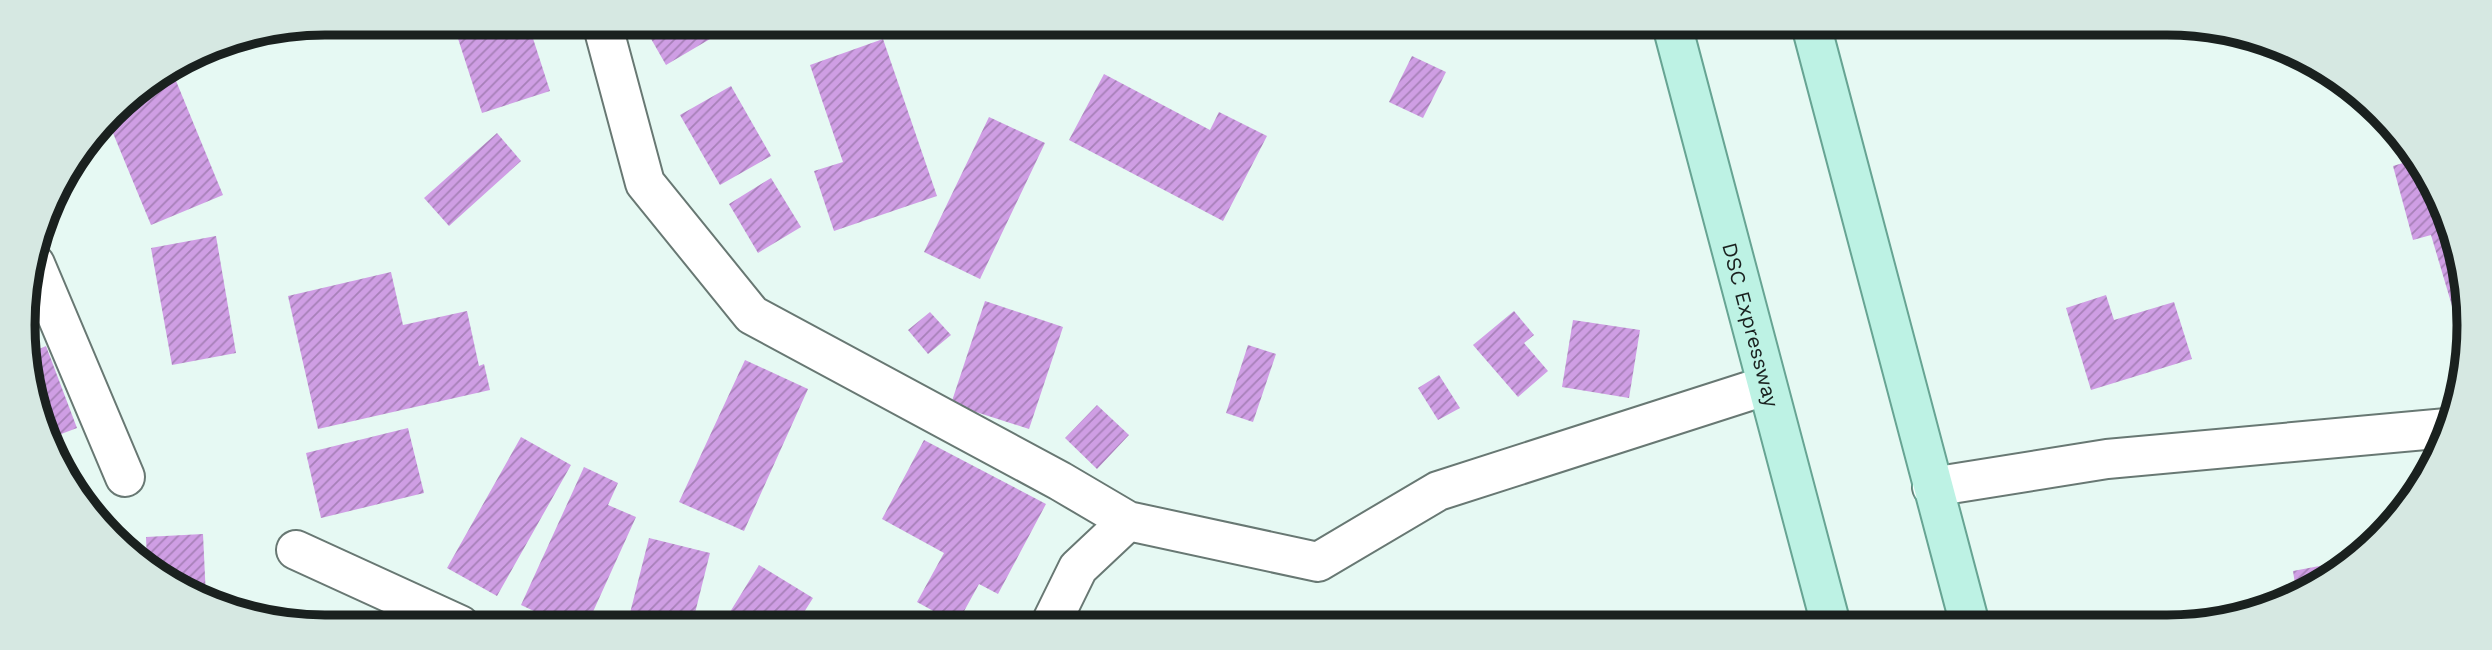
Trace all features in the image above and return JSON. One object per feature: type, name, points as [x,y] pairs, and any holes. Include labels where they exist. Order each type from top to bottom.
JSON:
[{"type":"main road","name":"DSC Expressway","points":[[1675,35],[1765,386],[1828,615]]},
{"type":"main road","points":[[1814,35],[1967,615]]},
{"type":"street","points":[[605,35],[645,183],[752,315],[1060,481],[1128,521],[1318,562],[1438,491],[1765,386]]},
{"type":"street","points":[[39,276],[125,477]]},
{"type":"street","points":[[1932,487],[2107,459],[2438,429]]},
{"type":"street","points":[[1055,615],[1078,568],[1128,521]]},
{"type":"street","points":[[296,550],[438,615]]},
{"type":"building","points":[[457,35],[532,35],[550,91],[482,113]]},
{"type":"building","points":[[649,35],[708,35],[710,39],[666,65]]},
{"type":"building","points":[[883,39],[937,196],[834,231],[814,171],[843,162],[810,65]]},
{"type":"building","points":[[1412,56],[1446,72],[1423,118],[1389,102]]},
{"type":"building","points":[[1104,74],[1210,130],[1219,112],[1267,136],[1223,221],[1069,140]]},
{"type":"building","points":[[175,77],[223,195],[151,225],[111,129],[148,95]]},
{"type":"building","points":[[731,86],[771,156],[720,185],[680,115]]},
{"type":"building","points":[[989,117],[1045,143],[980,279],[924,252]]},
{"type":"building","points":[[497,133],[521,161],[449,226],[424,198]]},
{"type":"building","points":[[2407,162],[2435,214],[2455,287],[2457,322],[2431,235],[2413,240],[2393,166]]},
{"type":"building","points":[[771,178],[801,227],[758,253],[729,204]]},
{"type":"building","points":[[216,236],[236,353],[172,365],[151,248]]},
{"type":"building","points":[[391,272],[403,325],[467,311],[479,366],[484,364],[490,390],[318,429],[288,296]]},
{"type":"building","points":[[2106,295],[2114,320],[2174,302],[2192,359],[2091,390],[2066,308]]},
{"type":"building","points":[[985,301],[1063,327],[1029,429],[951,404]]},
{"type":"building","points":[[1514,311],[1534,335],[1524,343],[1548,371],[1518,397],[1473,345]]},
{"type":"building","points":[[930,312],[951,335],[928,354],[908,330]]},
{"type":"building","points":[[1573,320],[1640,330],[1629,398],[1562,387]]},
{"type":"building","points":[[1248,345],[1276,354],[1253,422],[1226,413]]},
{"type":"building","points":[[46,346],[77,428],[57,436],[45,400],[36,350]]},
{"type":"building","points":[[745,360],[808,389],[744,531],[679,502]]},
{"type":"building","points":[[1439,375],[1460,408],[1438,420],[1418,388]]},
{"type":"building","points":[[1097,405],[1129,435],[1097,469],[1065,438]]},
{"type":"building","points":[[408,428],[424,493],[321,518],[306,453]]},
{"type":"building","points":[[521,437],[571,465],[497,596],[447,568]]},
{"type":"building","points":[[924,440],[1046,504],[998,594],[979,584],[962,615],[941,615],[917,602],[944,553],[882,519]]},
{"type":"building","points":[[584,467],[618,483],[608,505],[636,517],[592,615],[542,615],[521,605]]},
{"type":"building","points":[[203,534],[206,589],[147,554],[146,537]]},
{"type":"building","points":[[649,538],[710,553],[694,615],[630,615]]},
{"type":"building","points":[[2331,564],[2295,585],[2293,571]]},
{"type":"building","points":[[759,565],[813,598],[802,615],[728,615]]}]
